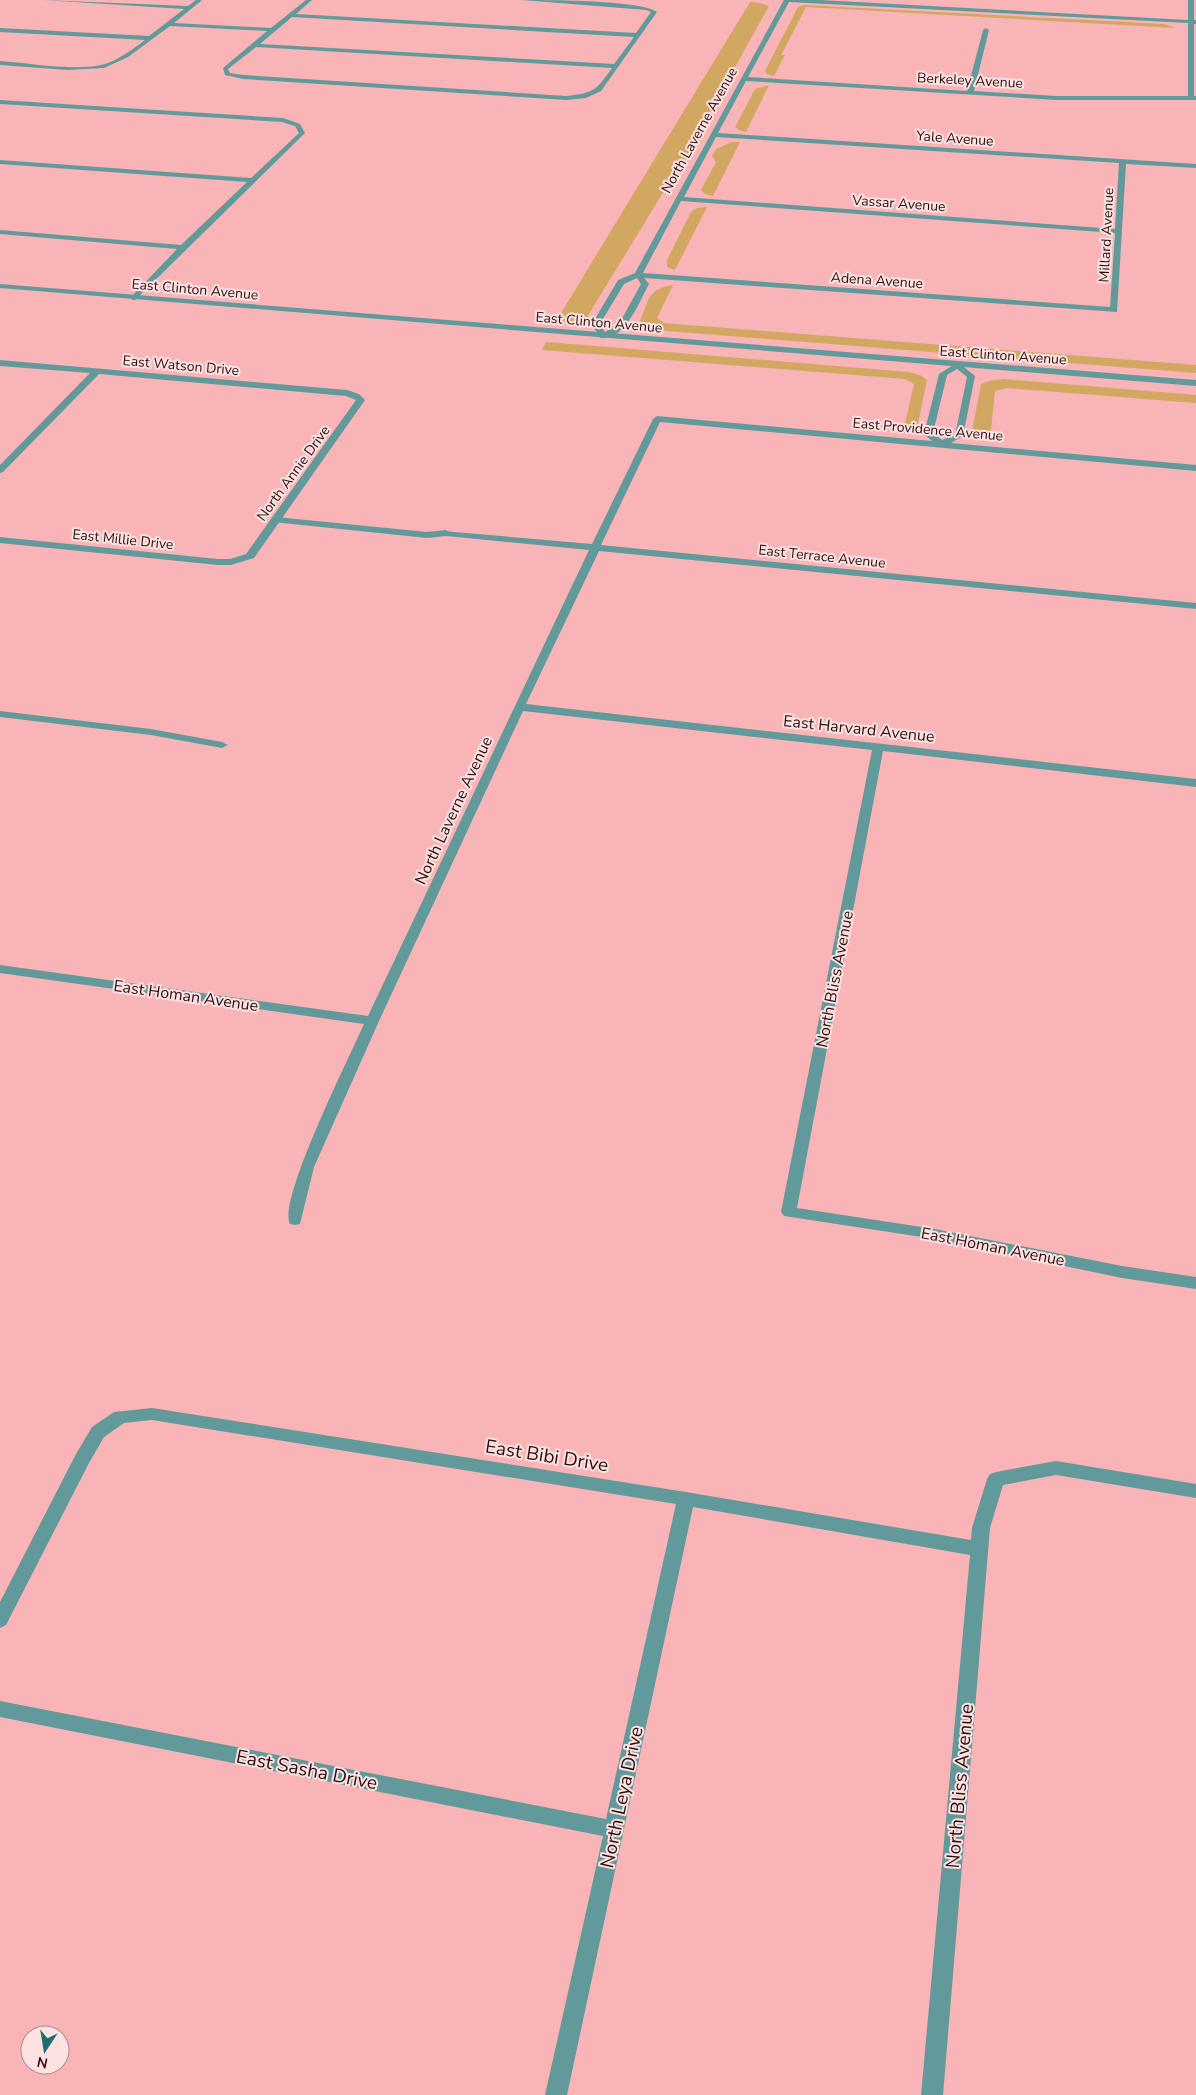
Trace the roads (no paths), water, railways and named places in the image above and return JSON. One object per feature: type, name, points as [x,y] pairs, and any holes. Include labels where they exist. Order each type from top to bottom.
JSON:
[{"type":"street","points":[[46,0],[189,8]]},
{"type":"street","points":[[0,63],[80,68],[104,66],[120,60],[200,0]]},
{"type":"street","points":[[309,0],[225,68],[227,74],[243,77],[566,98],[586,96],[599,90],[654,12],[648,8],[525,0]]},
{"type":"street","points":[[788,0],[1020,10],[1193,22]]},
{"type":"street","name":"North Laverne Avenue","points":[[638,275],[788,0]]},
{"type":"street","points":[[1191,0],[1194,98]]},
{"type":"street","points":[[290,16],[638,35]]},
{"type":"street","points":[[168,24],[272,30]]},
{"type":"street","points":[[0,30],[149,38]]},
{"type":"street","points":[[970,92],[986,30]]},
{"type":"street","points":[[253,45],[616,66]]},
{"type":"street","name":"Berkeley Avenue","points":[[744,79],[1088,99],[1194,98]]},
{"type":"street","points":[[0,102],[284,120],[298,125],[302,132],[183,247],[135,298]]},
{"type":"street","name":"Yale Avenue","points":[[713,135],[1196,166]]},
{"type":"street","name":"Millard Avenue","points":[[1114,310],[1123,161]]},
{"type":"street","points":[[0,162],[252,180]]},
{"type":"street","name":"Vassar Avenue","points":[[678,200],[1119,231]]},
{"type":"street","points":[[0,232],[183,247]]},
{"type":"street","points":[[638,275],[645,284],[622,326],[603,336],[596,324],[621,282],[638,275]]},
{"type":"street","name":"Adena Avenue","points":[[638,275],[1114,310]]},
{"type":"street","name":"East Clinton Avenue","points":[[0,286],[1196,384]]},
{"type":"street","name":"East Watson Drive","points":[[0,363],[347,393],[358,398]]},
{"type":"street","points":[[958,365],[971,376],[959,436],[941,444],[928,434],[943,374],[958,365]]},
{"type":"street","points":[[0,470],[98,371]]},
{"type":"street","name":"North Annie Drive","points":[[242,560],[250,556],[359,406],[361,400],[358,398]]},
{"type":"street","name":"North Laverne Avenue","points":[[296,1220],[298,1198],[307,1167],[372,1020],[657,419]]},
{"type":"street","name":"East Providence Avenue","points":[[657,419],[1196,468]]},
{"type":"street","name":"East Terrace Avenue","points":[[276,520],[427,535],[446,533],[1196,606]]},
{"type":"street","name":"East Millie Drive","points":[[0,540],[218,562],[242,560]]},
{"type":"street","name":"East Harvard Avenue","points":[[519,707],[878,746],[1196,784]]},
{"type":"street","points":[[0,714],[151,732],[222,745]]},
{"type":"street","name":"North Bliss Avenue","points":[[790,1212],[878,746]]},
{"type":"street","name":"East Homan Avenue","points":[[0,969],[372,1020]]},
{"type":"street","name":"East Homan Avenue","points":[[790,1212],[944,1235],[1122,1272],[1196,1283]]},
{"type":"street","name":"East Bibi Drive","points":[[0,1620],[82,1458],[98,1432],[120,1417],[152,1414],[686,1499],[980,1549]]},
{"type":"street","name":"North Bliss Avenue","points":[[932,2095],[981,1528],[996,1479],[1056,1468],[1196,1491]]},
{"type":"street","name":"North Leya Drive","points":[[556,2095],[686,1499]]},
{"type":"street","name":"East Sasha Drive","points":[[0,1709],[613,1829]]}]
